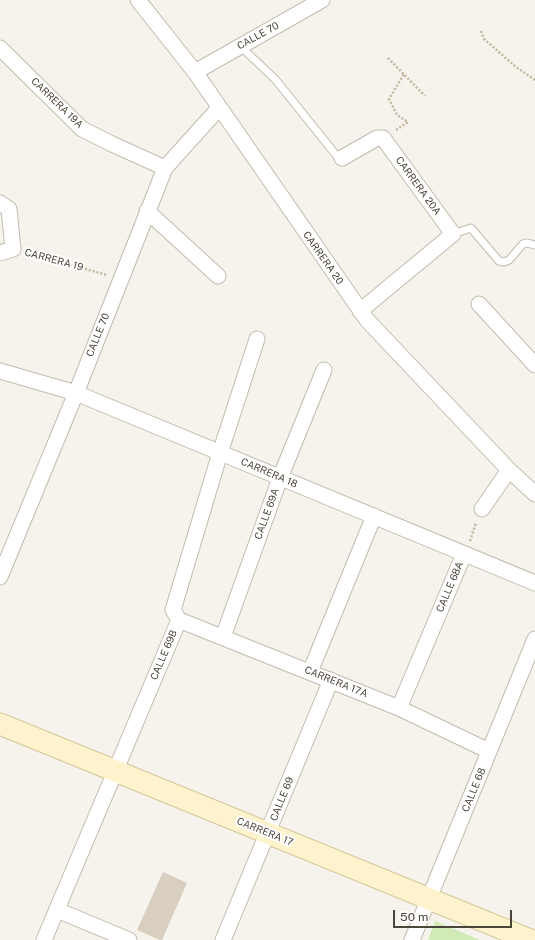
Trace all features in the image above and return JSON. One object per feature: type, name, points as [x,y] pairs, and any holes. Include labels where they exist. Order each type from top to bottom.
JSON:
[{"type":"main road","name":"CARRERA 17","points":[[0,724],[530,940]]},
{"type":"street","name":"CARRERA 20","points":[[138,0],[195,72],[360,311],[509,470],[535,494]]},
{"type":"street","name":"CALLE 70","points":[[195,72],[322,0]]},
{"type":"street","name":"CARRERA 19A","points":[[0,48],[82,129],[165,168]]},
{"type":"street","name":"CALLE 70","points":[[0,577],[76,393],[165,168],[219,108]]},
{"type":"street","points":[[342,158],[377,138],[383,138]]},
{"type":"street","name":"CARRERA 20A","points":[[383,138],[453,234]]},
{"type":"street","name":"CARRERA 19","points":[[0,203],[10,209],[7,251]]},
{"type":"street","points":[[147,211],[218,276]]},
{"type":"street","points":[[360,311],[453,234]]},
{"type":"street","points":[[479,304],[535,364]]},
{"type":"street","name":"CALLE 69B","points":[[44,940],[179,620],[173,610],[220,453],[257,339]]},
{"type":"street","name":"CALLE 69A","points":[[222,637],[280,478],[324,370]]},
{"type":"street","name":"CARRERA 18","points":[[0,371],[76,393],[535,583]]},
{"type":"street","points":[[482,509],[509,470]]},
{"type":"street","points":[[310,672],[374,516]]},
{"type":"street","name":"CALLE 68A","points":[[399,708],[464,554]]},
{"type":"street","name":"CARRERA 17A","points":[[179,620],[399,708],[489,751]]},
{"type":"street","name":"CALLE 68","points":[[412,940],[535,639]]},
{"type":"street","name":"CALLE 69","points":[[223,940],[331,680]]},
{"type":"street","points":[[57,910],[127,940]]},
{"type":"lane","points":[[240,46],[275,79],[336,155],[342,158]]},
{"type":"lane","points":[[453,234],[471,228],[499,261],[504,262],[509,260],[523,244],[527,242],[535,245]]},
{"type":"path","points":[[481,31],[484,39],[516,67],[535,80]]},
{"type":"path","points":[[388,58],[424,96]]},
{"type":"path","points":[[383,138],[408,122],[397,115],[389,99],[404,74]]},
{"type":"path","name":"CARRERA 19","points":[[7,251],[121,279]]},
{"type":"path","name":"CALLE 68A","points":[[464,554],[482,509]]},
{"type":"green space","points":[[435,921],[480,940],[428,940]]},
{"type":"building","points":[[163,872],[187,883],[162,940],[160,940],[137,930]]}]
